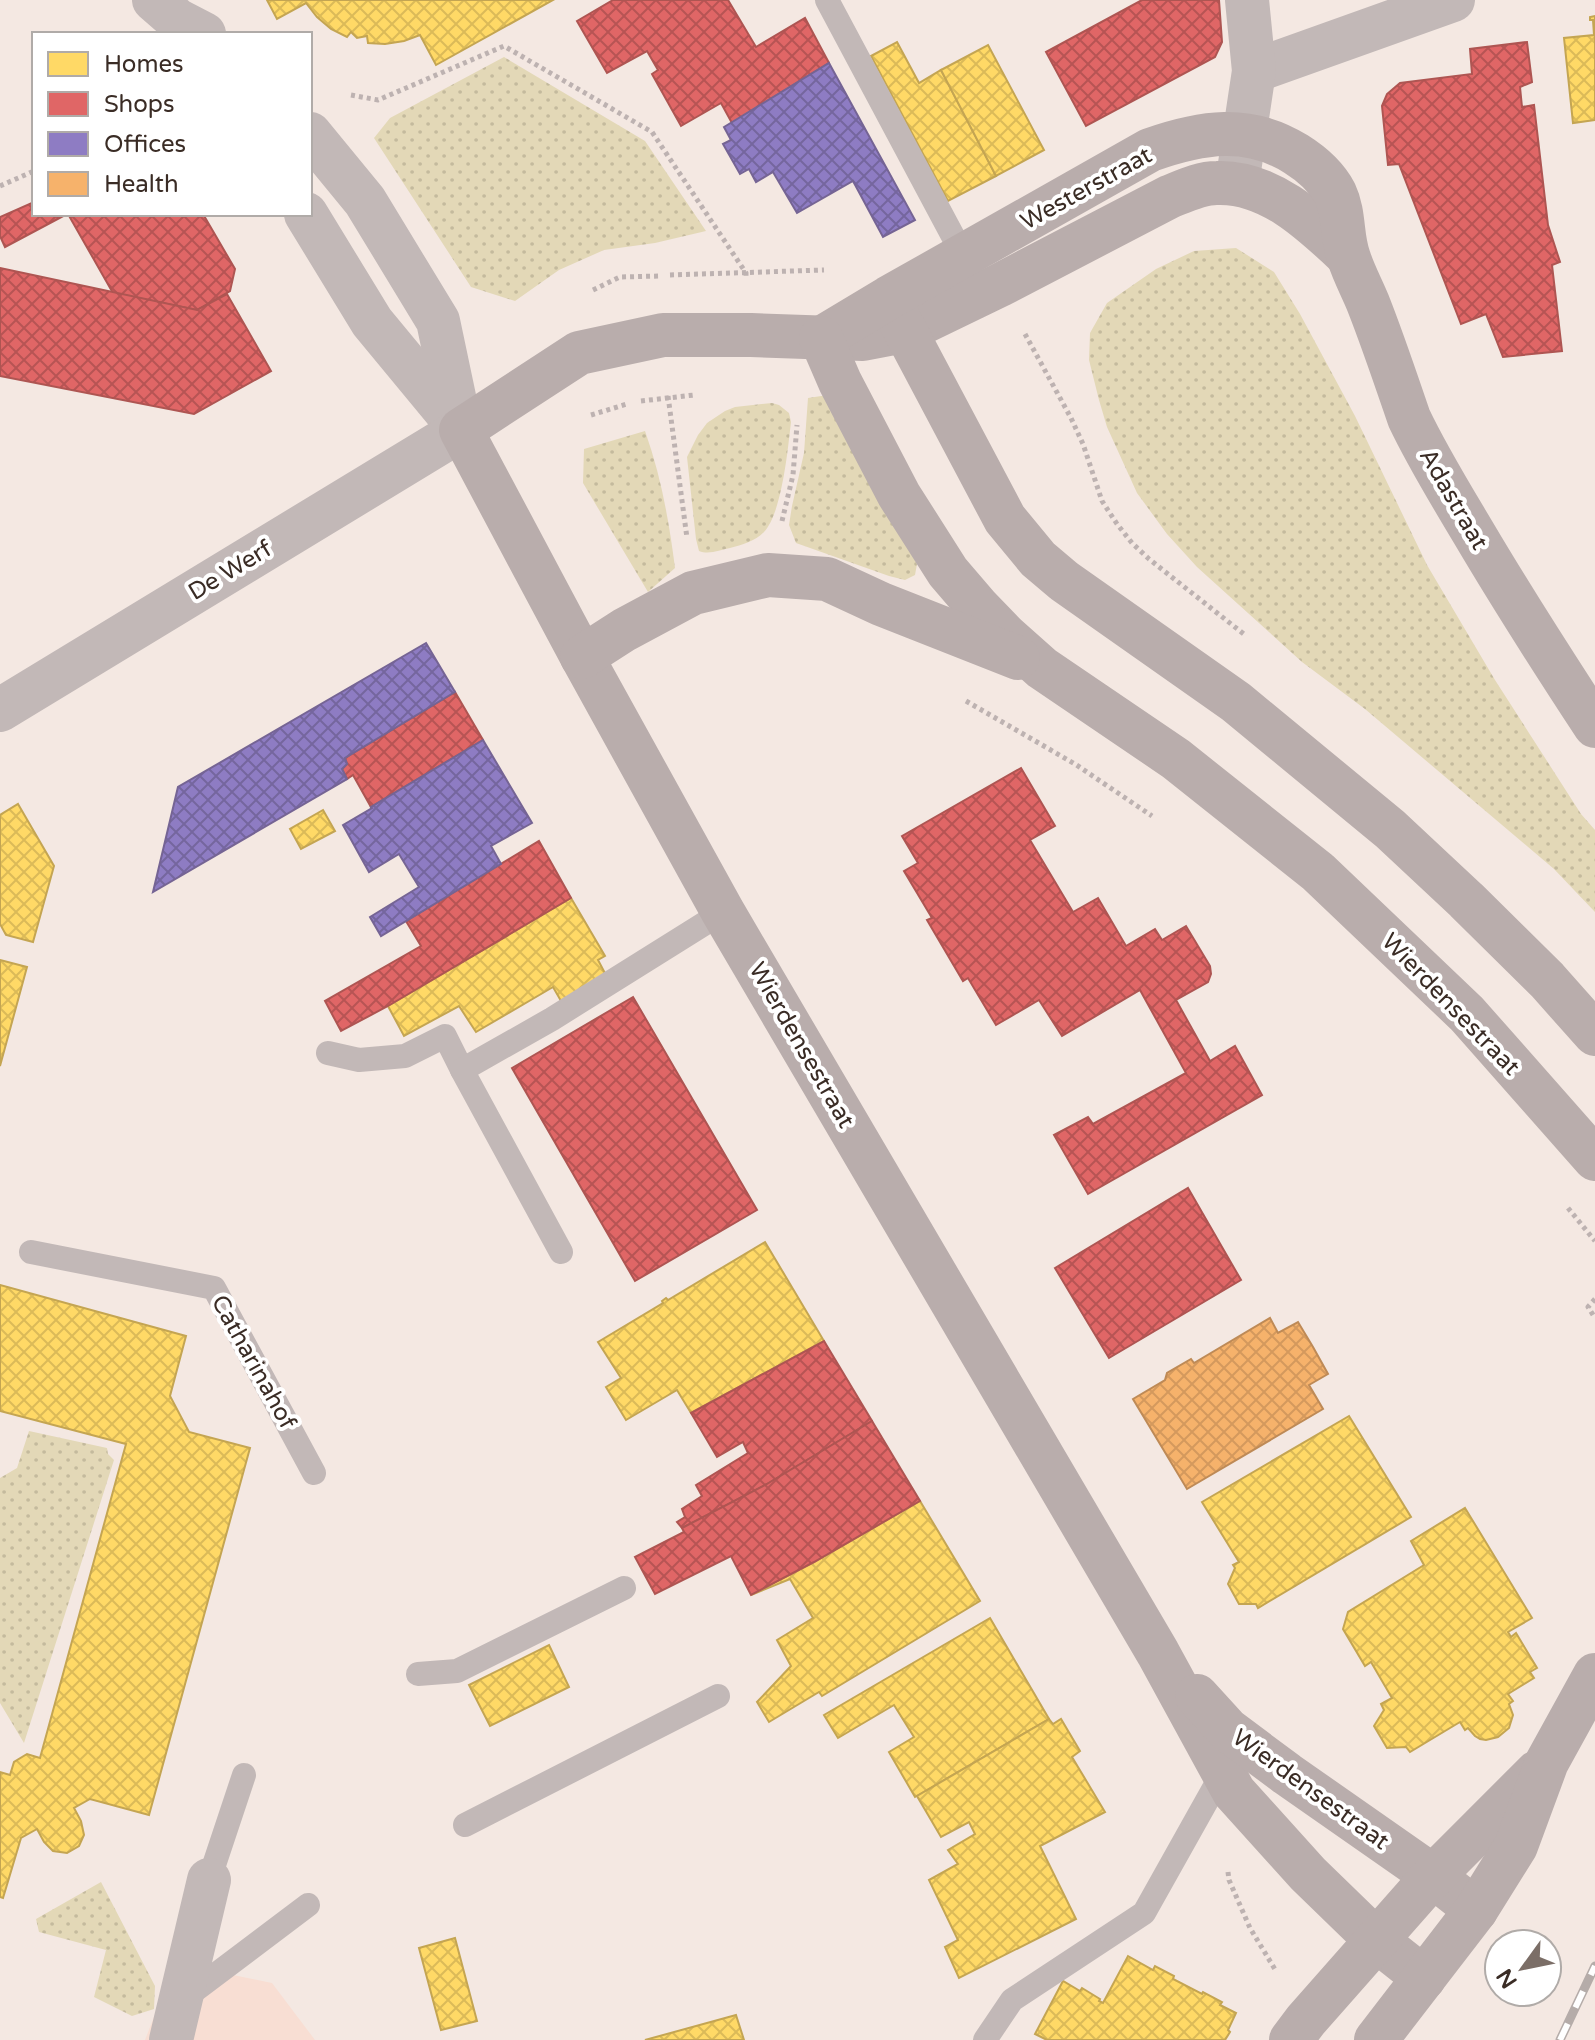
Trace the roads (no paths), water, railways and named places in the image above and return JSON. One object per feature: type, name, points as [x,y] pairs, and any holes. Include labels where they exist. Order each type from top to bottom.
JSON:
[{"type":"main road","name":"Westerstraat","points":[[971,251],[1150,150],[1210,134],[1244,134]]},
{"type":"main road","name":"Adastraat","points":[[1244,134],[1282,146],[1304,159],[1323,175],[1334,193],[1342,213],[1347,255],[1368,303],[1409,418],[1432,463],[1524,617],[1595,726]]},
{"type":"main road","name":"Westerstraat","points":[[896,314],[1000,285],[1194,187],[1215,183],[1237,184]]},
{"type":"main road","name":"Adastraat","points":[[1237,184],[1268,194],[1299,213],[1347,255]]},
{"type":"main road","points":[[461,430],[579,353],[663,335],[883,337],[896,314],[971,251]]},
{"type":"main road","points":[[896,314],[1005,519],[1038,559],[1064,581],[1236,702],[1390,829],[1547,980],[1595,1034]]},
{"type":"main road","name":"Wierdensestraat","points":[[821,338],[840,382],[899,495],[948,572],[1006,636],[1042,668],[1176,759],[1318,872],[1467,1014],[1595,1159]]},
{"type":"main road","name":"Wierdensestraat","points":[[461,430],[723,912],[1158,1653],[1228,1782],[1308,1874],[1376,1940],[1424,1978]]},
{"type":"main road","points":[[582,657],[624,630],[693,593],[768,575],[827,579],[1042,668]]},
{"type":"main road","name":"Wierdensestraat","points":[[1158,1653],[1228,1730],[1476,1910]]},
{"type":"main road","points":[[1376,2040],[1476,1910],[1516,1846],[1547,1762],[1595,1675]]},
{"type":"main road","points":[[1299,2030],[1433,1876],[1547,1762]]},
{"type":"street","points":[[1237,184],[1254,71],[1247,0]]},
{"type":"street","points":[[1254,71],[1453,0]]},
{"type":"street","name":"Wierdensestraat","points":[[312,136],[365,201],[438,321],[461,430]]},
{"type":"street","name":"Wierdensestraat","points":[[307,216],[372,322],[461,430]]},
{"type":"street","name":"De Werf","points":[[0,710],[461,430]]},
{"type":"street","points":[[175,2021],[209,1880]]},
{"type":"lane","points":[[827,0],[971,251]]},
{"type":"lane","points":[[462,1070],[552,1019],[723,912]]},
{"type":"lane","points":[[328,1053],[359,1060],[405,1056],[445,1036],[561,1252]]},
{"type":"lane","name":"Catharinahof","points":[[31,1252],[214,1288],[314,1473]]},
{"type":"lane","points":[[418,1674],[457,1671],[624,1588]]},
{"type":"lane","points":[[465,1825],[718,1696]]},
{"type":"lane","points":[[209,1880],[244,1775]]},
{"type":"lane","points":[[985,2040],[1012,2000],[1144,1913],[1228,1782]]},
{"type":"lane","points":[[175,2021],[308,1905]]},
{"type":"railway","points":[[1560,2040],[1595,1966]]}]
